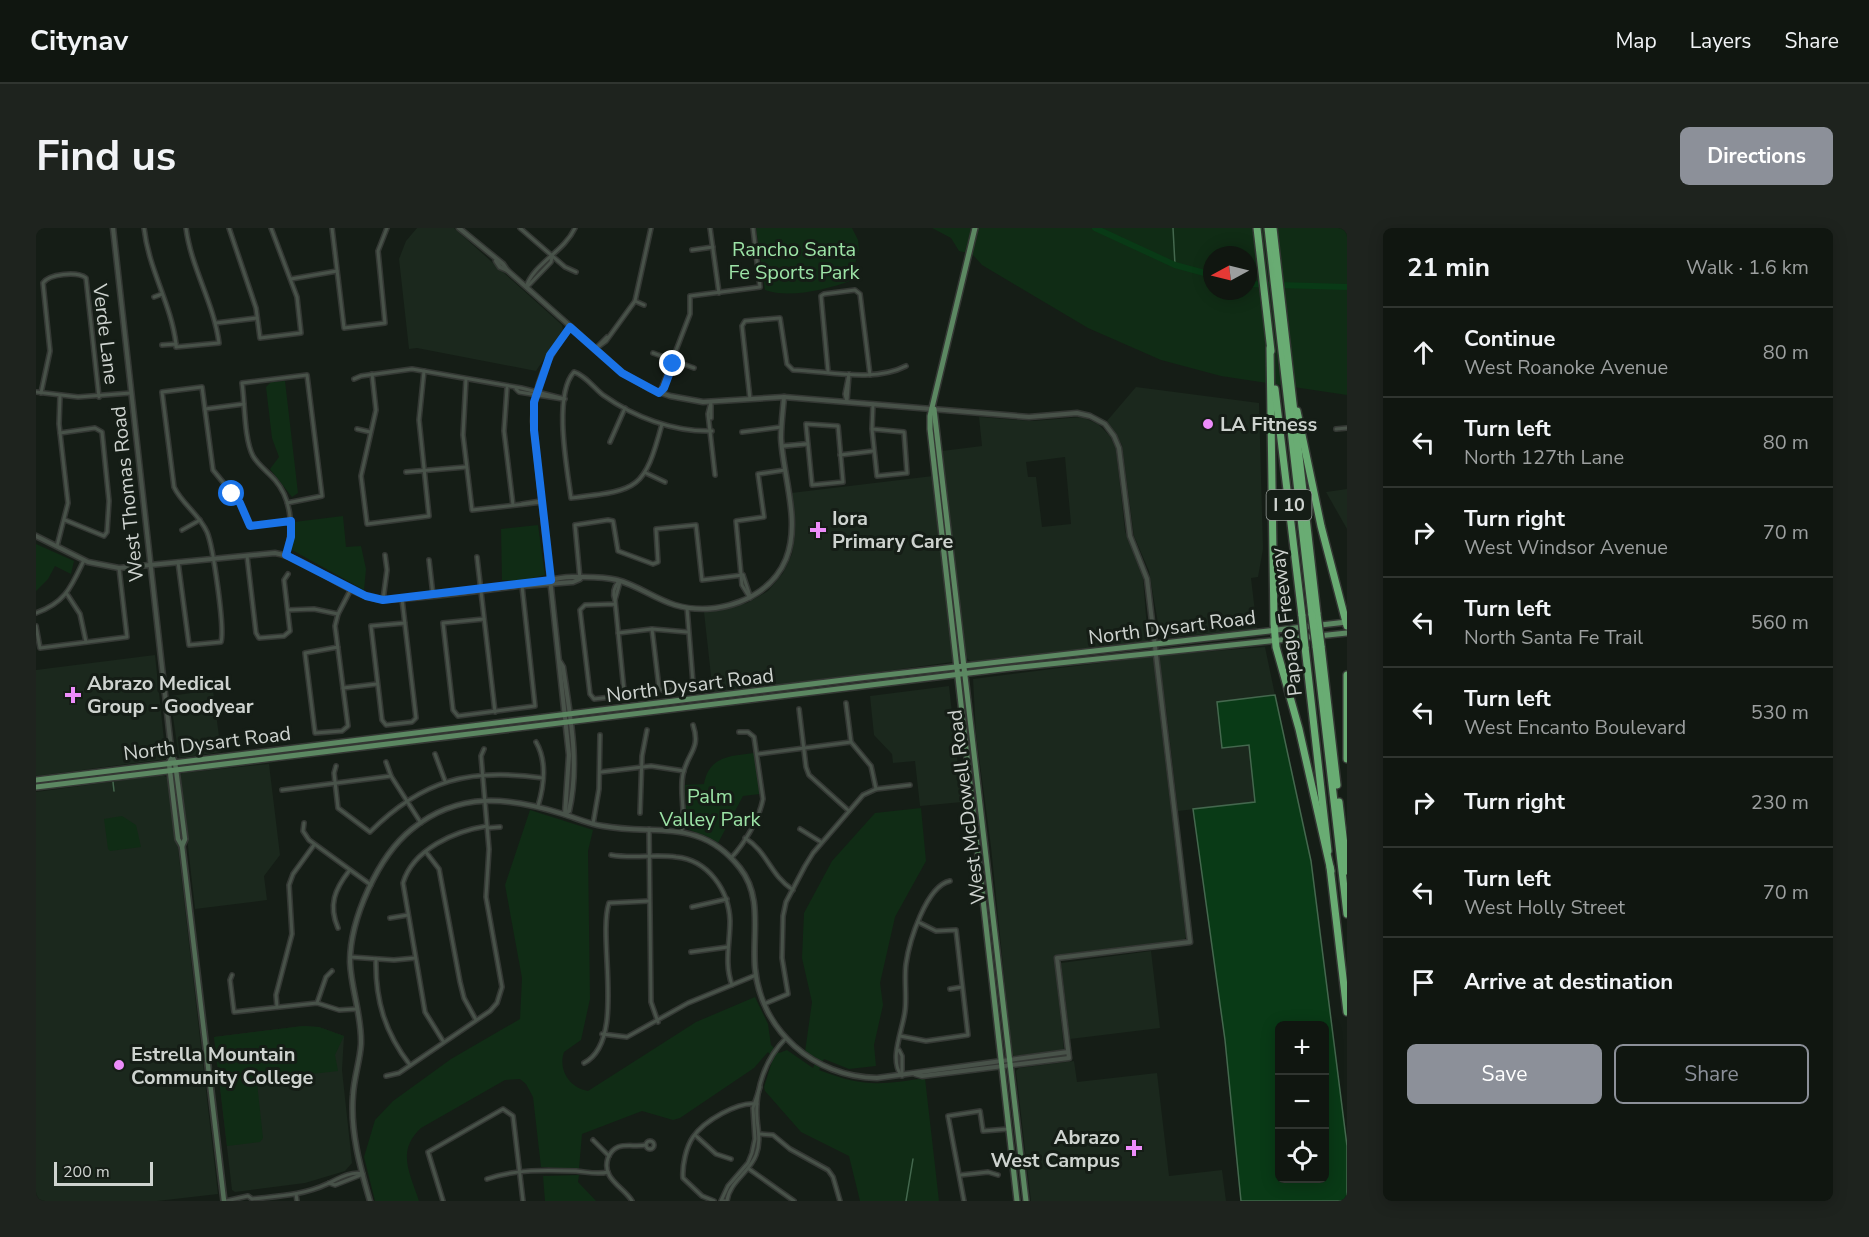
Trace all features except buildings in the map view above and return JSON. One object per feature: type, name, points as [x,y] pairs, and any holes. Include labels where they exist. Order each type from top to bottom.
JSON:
[{"type":"highway","name":"Papago Freeway","points":[[1257,228],[1274,395],[1302,616],[1347,1012]]},
{"type":"highway","points":[[1268,228],[1290,398],[1300,418],[1327,553],[1347,623]]},
{"type":"highway","name":"Papago Freeway","points":[[1273,228],[1318,646],[1347,871]]},
{"type":"highway","points":[[1274,395],[1274,630],[1331,872]]},
{"type":"highway","points":[[1318,646],[1347,914]]},
{"type":"highway","points":[[1347,675],[1347,759]]},
{"type":"main road","name":"West McDowell Road","points":[[975,228],[934,409],[945,533],[988,867],[1026,1201]]},
{"type":"main road","name":"North Dysart Road","points":[[36,780],[172,761],[961,666],[1347,623]]},
{"type":"main road","name":"North Dysart Road","points":[[36,787],[962,674],[1347,633]]},
{"type":"main road","name":"West McDowell Road","points":[[962,674],[979,868],[1017,1201]]},
{"type":"main road","points":[[235,763],[257,756],[260,752]]},
{"type":"main road","name":"West Thomas Road","points":[[172,761],[178,839],[182,846],[225,1201]]},
{"type":"main road","points":[[979,868],[988,867]]},
{"type":"street","name":"West Thomas Road","points":[[113,228],[172,761]]},
{"type":"street","points":[[144,228],[148,258],[174,329],[176,344]]},
{"type":"street","points":[[162,345],[176,344],[177,347],[219,343],[216,323],[189,247],[186,228]]},
{"type":"street","points":[[229,228],[257,318],[260,338],[302,333],[297,297],[271,228]]},
{"type":"street","points":[[332,228],[344,328],[385,323],[378,251],[387,228]]},
{"type":"street","points":[[370,1201],[352,1115],[353,1091],[361,1042],[350,957],[352,939],[371,885],[385,858],[421,823],[447,809],[484,800],[510,801],[538,806],[593,824],[682,831],[707,840],[731,858],[743,872],[754,902],[756,975],[764,1004],[786,1038],[815,1062],[858,1077],[915,1074],[922,1076],[1001,1064],[1069,1059],[1057,958],[1190,942],[1146,574],[1130,536],[1119,448],[1111,431],[1096,418],[1077,413],[1029,417],[784,397],[711,402],[684,400],[659,393],[622,373],[507,270],[500,267],[459,228]]},
{"type":"street","points":[[520,228],[552,257],[576,272]]},
{"type":"street","points":[[526,287],[570,238],[575,228]]},
{"type":"street","points":[[596,349],[600,341],[607,337],[635,301],[651,228]]},
{"type":"street","points":[[710,228],[719,292]]},
{"type":"street","points":[[659,393],[690,314],[690,296],[760,287],[753,228]]},
{"type":"street","points":[[692,250],[713,247]]},
{"type":"street","points":[[291,279],[337,271]]},
{"type":"street","name":"Verde Lane","points":[[38,393],[50,351],[44,279],[83,275],[99,397]]},
{"type":"street","points":[[828,371],[821,296],[858,291],[870,375]]},
{"type":"street","points":[[154,297],[162,294]]},
{"type":"street","points":[[635,301],[644,305]]},
{"type":"street","points":[[216,323],[257,318]]},
{"type":"street","points":[[750,399],[742,323],[780,318],[789,368],[870,375],[896,371],[906,366]]},
{"type":"street","points":[[565,814],[569,812],[575,778],[564,667],[560,662],[534,430],[535,393],[550,355],[570,327]]},
{"type":"street","points":[[653,353],[694,368]]},
{"type":"street","points":[[354,379],[372,374],[412,369],[565,399]]},
{"type":"street","points":[[372,374],[376,410],[361,476],[367,524],[429,516],[419,420],[424,371]]},
{"type":"street","points":[[662,424],[652,462],[646,473],[633,486],[624,490],[571,498],[563,427],[565,399],[574,372],[625,408],[662,424],[712,431]]},
{"type":"street","points":[[847,402],[845,394],[849,374]]},
{"type":"street","points":[[286,555],[291,537],[291,521],[287,503],[280,487],[253,456],[242,383],[307,375],[322,496],[287,503]]},
{"type":"street","points":[[466,379],[462,415],[472,510],[542,502]]},
{"type":"street","points":[[178,562],[189,645],[221,642],[213,558],[207,532],[200,520],[178,496],[174,487],[162,392],[202,387],[213,470],[240,503],[250,526],[291,521]]},
{"type":"street","points":[[507,387],[504,424],[513,505]]},
{"type":"street","points":[[38,393],[99,397],[131,393]]},
{"type":"street","points":[[57,546],[65,520],[68,496],[60,433],[60,396]]},
{"type":"street","points":[[36,536],[84,560],[119,568],[270,552],[286,555],[366,596],[383,600],[601,577],[620,580],[667,602],[687,608],[730,604],[750,598],[775,578],[789,550],[792,531],[781,427],[784,397]]},
{"type":"street","points":[[711,402],[708,407],[715,475]]},
{"type":"street","points":[[205,409],[245,404]]},
{"type":"street","points":[[872,429],[904,432],[907,473],[877,476],[873,451],[872,429],[873,404]]},
{"type":"street","points":[[610,442],[625,408]]},
{"type":"street","points":[[806,424],[838,426],[843,482],[812,485],[806,444],[806,424]]},
{"type":"street","points":[[742,432],[781,427]]},
{"type":"street","points":[[1336,429],[1347,428]]},
{"type":"street","points":[[60,433],[100,429],[109,501],[107,532],[104,536],[65,520]]},
{"type":"street","points":[[357,429],[370,432]]},
{"type":"street","points":[[782,446],[806,444]]},
{"type":"street","points":[[840,455],[873,451]]},
{"type":"street","points":[[406,472],[466,467]]},
{"type":"street","points":[[750,598],[743,588],[736,521],[764,516],[758,474],[785,470]]},
{"type":"street","points":[[646,473],[665,482]]},
{"type":"street","points":[[182,530],[200,520]]},
{"type":"street","points":[[580,579],[574,525],[613,521],[618,551],[653,564],[658,562],[656,529],[696,525],[702,580],[743,575]]},
{"type":"street","points":[[247,554],[257,636],[288,634],[284,580],[288,574]]},
{"type":"street","points":[[383,600],[387,570],[384,555]]},
{"type":"street","points":[[477,557],[495,712]]},
{"type":"street","points":[[36,613],[51,608],[66,594],[84,560]]},
{"type":"street","points":[[429,560],[434,595]]},
{"type":"street","points":[[36,626],[40,648],[128,637],[119,568]]},
{"type":"street","points":[[615,602],[582,606],[580,610],[591,698],[623,694],[615,602],[615,586],[620,580]]},
{"type":"street","points":[[484,619],[443,623],[455,715],[535,706],[522,585]]},
{"type":"street","points":[[338,646],[305,653],[315,733],[345,730],[348,726],[338,646],[335,626],[338,614],[351,589]]},
{"type":"street","points":[[66,594],[80,614],[86,642]]},
{"type":"street","points":[[402,599],[405,623],[415,720],[383,724],[371,626],[405,623]]},
{"type":"street","points":[[652,629],[661,691],[693,685],[687,608]]},
{"type":"street","points":[[288,610],[314,609],[338,614]]},
{"type":"street","points":[[618,633],[652,629],[688,632]]},
{"type":"street","points":[[343,688],[378,684]]},
{"type":"street","points":[[846,703],[851,742],[871,766],[876,789]]},
{"type":"street","points":[[799,709],[803,749],[809,775],[850,812]]},
{"type":"street","points":[[682,831],[684,771],[697,742],[693,725]]},
{"type":"street","points":[[640,813],[642,767],[647,730]]},
{"type":"street","points":[[731,858],[746,838],[763,799],[758,754],[752,734],[739,732]]},
{"type":"street","points":[[593,824],[601,772],[600,735]]},
{"type":"street","points":[[536,742],[542,757],[543,778],[538,806]]},
{"type":"street","points":[[758,754],[851,742]]},
{"type":"street","points":[[386,1076],[410,1065],[494,1008],[500,995],[502,987],[486,897],[489,857],[481,756],[483,749]]},
{"type":"street","points":[[435,754],[445,781]]},
{"type":"street","points":[[386,762],[391,776],[421,823]]},
{"type":"street","points":[[336,766],[335,785],[338,808],[370,832],[406,801],[445,781],[482,774],[508,773],[543,778]]},
{"type":"street","points":[[601,772],[662,766],[684,771]]},
{"type":"street","points":[[282,790],[391,776]]},
{"type":"street","points":[[764,1004],[788,994],[782,958],[783,916],[793,890],[822,842],[863,795],[876,789],[910,785]]},
{"type":"street","points":[[304,823],[304,834],[314,845],[371,885]]},
{"type":"street","points":[[443,1041],[425,1012],[404,883],[410,870],[426,852],[453,835],[487,827],[500,827]]},
{"type":"street","points":[[649,829],[651,1002],[658,1022]]},
{"type":"street","points":[[800,829],[822,842]]},
{"type":"street","points":[[746,838],[759,847],[779,881],[793,890]]},
{"type":"street","points":[[277,1007],[276,995],[292,934],[289,885],[293,874],[314,845]]},
{"type":"street","points":[[426,852],[439,869],[460,982],[464,998],[476,1020]]},
{"type":"street","points":[[611,855],[683,858],[707,871],[719,883],[727,900],[727,970],[732,985]]},
{"type":"street","points":[[338,928],[333,911],[334,894],[349,871]]},
{"type":"street","points":[[902,1076],[898,1071],[900,1036],[906,1008],[906,962],[918,922],[934,892],[942,883],[950,881]]},
{"type":"street","points":[[692,907],[727,900]]},
{"type":"street","points":[[584,1063],[596,1052],[602,1034],[609,987],[609,903],[649,901]]},
{"type":"street","points":[[390,918],[408,915]]},
{"type":"street","points":[[900,1036],[926,1041],[968,1035],[956,930],[936,931],[918,922]]},
{"type":"street","points":[[691,952],[728,947]]},
{"type":"street","points":[[350,957],[415,958]]},
{"type":"street","points":[[376,959],[376,981],[388,1035],[410,1065]]},
{"type":"street","points":[[317,1003],[327,977],[332,971]]},
{"type":"street","points":[[232,975],[230,980],[234,1012],[317,1003],[339,1010],[356,1009]]},
{"type":"street","points":[[602,1034],[627,1037],[658,1022],[688,1003],[756,975]]},
{"type":"street","points":[[950,988],[962,987]]},
{"type":"street","points":[[755,1103],[759,1134],[757,1153],[749,1169],[732,1187],[727,1201],[721,1201],[728,1186],[748,1163],[752,1153],[755,1139],[755,1103],[769,1059],[786,1038]]},
{"type":"street","points":[[1010,1063],[1068,1052]]},
{"type":"street","points":[[714,1201],[702,1196],[683,1178],[690,1144],[695,1135],[739,1104],[755,1103]]},
{"type":"street","points":[[443,1201],[428,1152],[503,1109],[513,1116],[523,1201]]},
{"type":"street","points":[[964,1201],[961,1175],[948,1116],[980,1111],[983,1131],[1008,1129]]},
{"type":"street","points":[[759,1134],[773,1135],[790,1149],[828,1170],[840,1201]]},
{"type":"street","points":[[695,1135],[716,1154],[731,1159]]},
{"type":"street","points":[[593,1140],[609,1156]]},
{"type":"street","points":[[632,1201],[613,1182],[608,1172],[609,1156],[621,1146],[646,1146]]},
{"type":"street","points":[[749,1169],[794,1201]]},
{"type":"street","points":[[487,1179],[520,1172],[600,1174],[608,1172]]},
{"type":"street","points":[[961,1175],[988,1172],[998,1175]]},
{"type":"street","points":[[225,1201],[248,1196],[251,1200],[296,1194],[329,1183],[334,1179],[357,1173],[363,1174]]},
{"type":"street","points":[[296,1194],[297,1201]]},
{"type":"shaded area","points":[[417,228],[454,228],[562,325],[563,330],[536,371],[417,348],[409,349],[399,259],[406,241]]},
{"type":"shaded area","points":[[1136,387],[1259,403],[1263,549],[1258,577],[1251,578],[1257,629],[1165,638],[1160,635],[1149,571],[1134,536],[1122,445],[1107,421]]},
{"type":"shaded area","points":[[979,417],[1033,421],[1082,417],[1098,424],[1110,436],[1116,449],[1125,531],[1143,578],[1148,641],[972,662],[966,658],[942,451],[982,446]],"holes":[[[1065,457],[1071,524],[1042,527],[1036,477],[1028,477],[1026,462]]]},
{"type":"shaded area","points":[[933,476],[953,662],[713,694],[704,612],[747,603],[768,591],[783,573],[792,554],[795,533],[791,493]]},
{"type":"shaded area","points":[[1347,489],[1347,529],[1326,492]]},
{"type":"shaded area","points":[[1265,647],[1275,695],[1217,702],[1249,745],[1256,802],[1178,811],[1166,708],[1159,708],[1186,937],[1184,940],[1054,955],[1064,1050],[1014,1056],[976,734],[973,679],[1164,655]]},
{"type":"shaded area","points":[[155,655],[166,759],[36,776],[36,670]]},
{"type":"shaded area","points":[[949,686],[962,802],[920,806],[915,761],[893,763],[892,754],[874,735],[870,696]]},
{"type":"shaded area","points":[[213,690],[221,752],[179,758],[170,696]]},
{"type":"shaded area","points":[[1275,695],[1311,861],[1347,1146],[1347,1201],[1241,1201],[1225,1040],[1193,809],[1255,802],[1249,745],[1222,748],[1217,702]]},
{"type":"shaded area","points":[[269,764],[280,855],[264,876],[267,900],[195,909],[180,775]]},
{"type":"shaded area","name":"Estrella Mountain Community College","points":[[162,775],[170,779],[218,1194],[157,1201],[36,1201],[36,792]]},
{"type":"shaded area","points":[[1151,951],[1160,1028],[1070,1039],[1061,963]]},
{"type":"shaded area","points":[[303,1026],[319,1027],[344,1036],[342,1070],[352,1163],[345,1171],[305,1183],[235,1192],[232,1190],[214,1037]]},
{"type":"shaded area","points":[[1074,1061],[1077,1082],[1157,1073],[1169,1176],[1222,1170],[1226,1201],[1031,1201],[1016,1071],[1019,1068]]},
{"type":"green space","name":"Rancho Santa Fe Sports Park","points":[[756,228],[852,228],[858,240],[859,250],[850,281],[820,290],[797,293],[785,294],[765,290]]},
{"type":"green space","points":[[932,228],[1347,228],[1347,395],[1221,376],[1161,360],[1088,328],[982,265],[972,254],[959,251],[951,238]]},
{"type":"green space","points":[[285,381],[298,493],[292,497],[270,469],[279,457],[272,438],[266,387],[271,382]]},
{"type":"green space","points":[[343,516],[346,547],[361,546],[366,569],[364,590],[292,550],[294,522]]},
{"type":"green space","points":[[538,525],[545,575],[521,581],[502,580],[501,529]]},
{"type":"green space","points":[[36,544],[74,561],[71,574],[55,566],[48,579],[36,591]]},
{"type":"green space","name":"Palm Valley Park","points":[[754,753],[760,794],[743,796],[718,843],[686,828],[685,785],[704,784],[711,768],[722,759]]},
{"type":"green space","points":[[921,808],[926,861],[895,917],[880,983],[883,1005],[874,1045],[876,1066],[849,1069],[824,1059],[819,1070],[834,1076],[872,1083],[925,1078],[939,1201],[860,1201],[849,1156],[801,1132],[765,1091],[764,1087],[773,1058],[768,1052],[754,1068],[680,1118],[673,1120],[642,1111],[582,1134],[579,1169],[541,1167],[533,1097],[526,1084],[520,1079],[505,1080],[421,1128],[413,1137],[409,1145],[407,1163],[419,1201],[375,1201],[364,1157],[375,1120],[393,1101],[451,1059],[520,1019],[522,978],[505,885],[530,810],[593,830],[588,851],[590,999],[581,1040],[564,1052],[563,1058],[564,1071],[570,1082],[588,1091],[696,1022],[755,997],[768,1024],[771,1045],[779,1053],[787,1050],[813,1068],[817,1059],[805,1052],[812,1002],[802,958],[804,913],[832,861],[875,813]]},
{"type":"green space","points":[[122,816],[136,825],[141,847],[110,851],[104,819]]},
{"type":"green space","points":[[303,1026],[319,1027],[344,1036],[335,1055],[338,1071],[312,1074],[312,1083],[302,1084],[301,1076],[307,1074],[257,1083],[263,1138],[260,1142],[227,1146],[214,1037]]},
{"type":"green space","points":[[579,1175],[578,1182],[596,1201],[545,1201],[543,1176]]},
{"type":"waterway","points":[[1095,228],[1175,265],[1203,273]]},
{"type":"waterway","points":[[1173,228],[1175,265]]},
{"type":"waterway","points":[[1257,284],[1347,287]]},
{"type":"waterway","points":[[113,782],[114,791]]},
{"type":"waterway","points":[[906,1201],[913,1159]]},
{"type":"place","name":"LA Fitness","points":[[1208,424]]},
{"type":"place","name":"Iora Primary Care","points":[[818,530]]},
{"type":"place","name":"Abrazo Medical Group - Goodyear","points":[[73,695]]},
{"type":"place","name":"Estrella Mountain Community College","points":[[119,1065]]},
{"type":"place","name":"Abrazo West Campus","points":[[1134,1148]]},
{"type":"route","points":[[232,494],[240,503],[250,526],[291,521],[291,537],[286,555],[374,599],[402,599],[551,580],[533,421],[536,391],[550,355],[570,327],[622,373],[659,393],[664,388],[673,364]]}]
